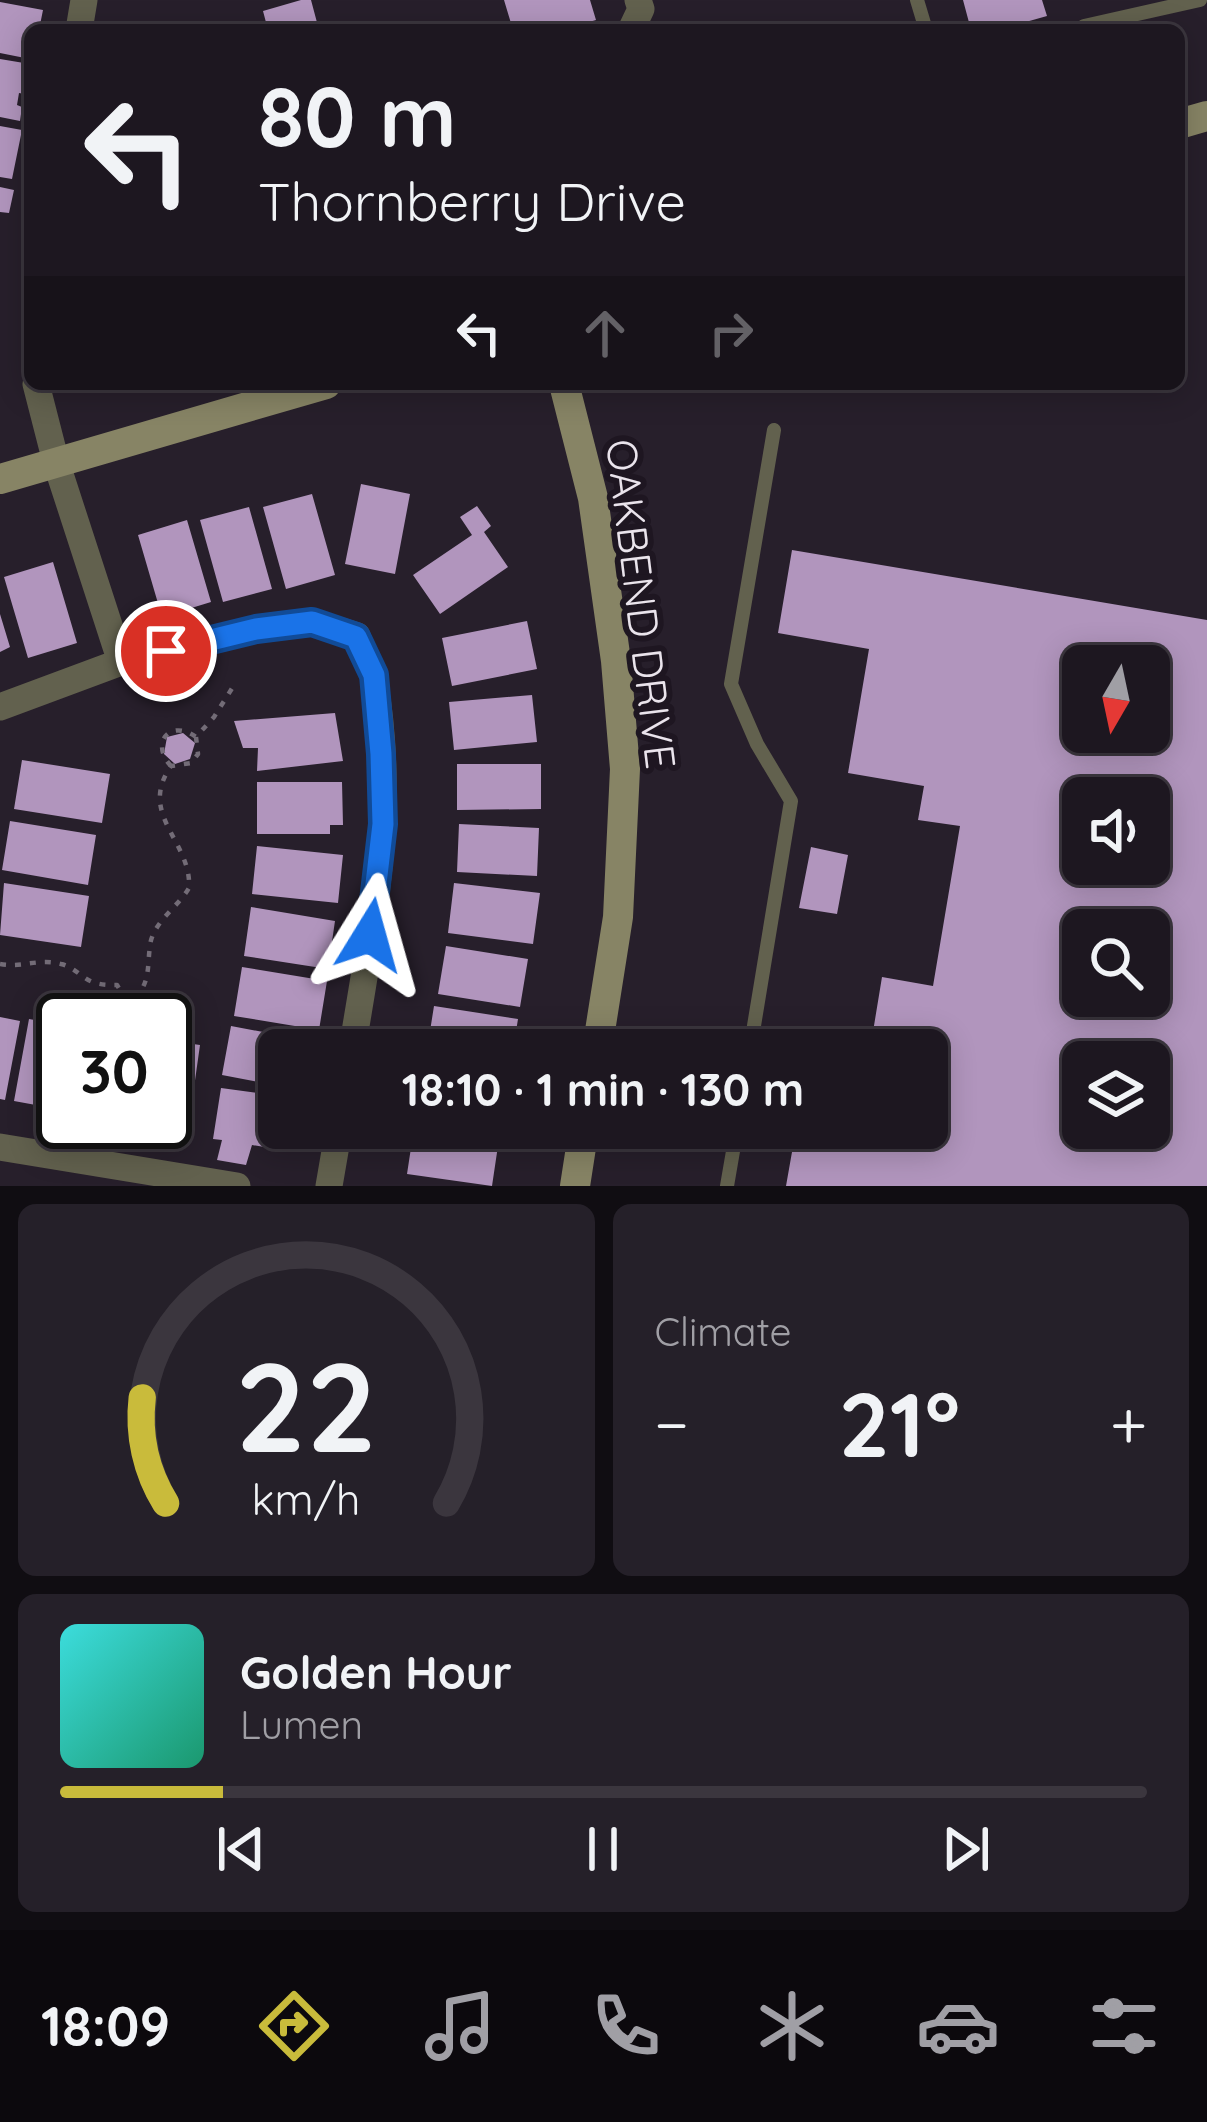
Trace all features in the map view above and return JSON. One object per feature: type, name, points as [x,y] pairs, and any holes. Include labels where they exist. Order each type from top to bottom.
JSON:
[{"type":"street","points":[[38,390],[121,662]]},
{"type":"street","points":[[0,478],[305,390]]},
{"type":"street","name":"OAKBEND DRIVE","points":[[566,390],[593,498],[616,662],[625,770],[618,917],[600,1029]]},
{"type":"street","points":[[0,707],[121,662],[256,629],[312,622],[356,637],[374,675],[383,824],[377,896],[355,1029]]},
{"type":"street","points":[[0,1147],[237,1186]]},
{"type":"street","points":[[329,1186],[335,1149]]},
{"type":"street","points":[[575,1186],[581,1149]]},
{"type":"lane","points":[[1102,24],[1200,0]]},
{"type":"lane","points":[[753,1029],[791,801],[757,744],[730,684],[774,430]]},
{"type":"lane","points":[[727,1186],[733,1149]]},
{"type":"path","points":[[0,964],[63,964],[98,984],[117,986],[126,1000],[140,995],[155,930],[189,888],[187,868],[162,815],[158,796],[162,778],[171,766],[191,764],[197,754],[196,737],[236,682]]},
{"type":"path","points":[[171,766],[161,753],[166,734],[177,729],[196,737]]},
{"type":"building","points":[[311,0],[317,24],[266,24],[263,11]]},
{"type":"building","points":[[504,0],[590,0],[596,20],[582,24],[511,24]]},
{"type":"building","points":[[963,0],[1042,0],[1047,16],[1019,24],[969,24]]},
{"type":"building","points":[[0,2],[43,10],[40,24],[24,24],[24,58],[0,53]]},
{"type":"building","points":[[0,59],[24,63],[24,94],[19,93],[17,105],[22,107],[20,121],[0,117]]},
{"type":"building","points":[[0,126],[22,130],[12,179],[0,177]]},
{"type":"building","points":[[0,187],[14,190],[9,213],[0,212]]},
{"type":"building","points":[[361,484],[410,494],[395,574],[345,564]]},
{"type":"building","points":[[312,494],[335,575],[286,589],[263,507]]},
{"type":"building","points":[[477,506],[491,526],[484,532],[508,567],[440,614],[413,575],[472,535],[460,517]]},
{"type":"building","points":[[249,507],[272,589],[223,602],[200,520]]},
{"type":"building","points":[[187,520],[211,602],[162,617],[138,535]]},
{"type":"building","points":[[792,550],[1207,620],[1207,1186],[786,1186],[793,1149],[948,1149],[948,1029],[873,1029],[882,977],[933,986],[960,826],[918,820],[924,786],[848,773],[869,649],[778,633]]},
{"type":"building","points":[[53,562],[77,643],[28,658],[4,577]]},
{"type":"building","points":[[0,614],[10,647],[0,652]]},
{"type":"building","points":[[527,621],[537,669],[452,686],[442,638]]},
{"type":"building","points":[[532,695],[537,742],[454,750],[449,702]]},
{"type":"building","points":[[335,713],[343,761],[257,771],[258,748],[243,748],[234,721]]},
{"type":"building","points":[[183,733],[195,743],[190,759],[175,764],[164,754],[167,737]]},
{"type":"building","points":[[22,760],[110,774],[102,823],[14,809]]},
{"type":"building","points":[[457,764],[541,764],[541,809],[457,810]]},
{"type":"building","points":[[257,782],[342,782],[343,825],[330,825],[330,834],[257,834]]},
{"type":"building","points":[[10,821],[96,835],[88,885],[2,870]]},
{"type":"building","points":[[459,824],[539,828],[537,876],[457,872]]},
{"type":"building","points":[[257,846],[343,855],[338,903],[252,894]]},
{"type":"building","points":[[811,847],[848,855],[837,914],[799,908]]},
{"type":"building","points":[[4,883],[89,896],[81,947],[0,935]]},
{"type":"building","points":[[454,883],[540,893],[533,944],[448,933]]},
{"type":"building","points":[[251,907],[335,921],[328,969],[244,956]]},
{"type":"building","points":[[446,946],[528,959],[520,1007],[438,994]]},
{"type":"building","points":[[242,967],[327,981],[319,1029],[234,1016]]},
{"type":"building","points":[[434,1006],[518,1019],[516,1029],[430,1029]]},
{"type":"building","points":[[0,1017],[20,1021],[5,1100],[0,1099]]},
{"type":"building","points":[[29,1019],[36,1020],[36,1105],[14,1101]]},
{"type":"building","points":[[231,1026],[258,1031],[258,1082],[222,1075]]},
{"type":"building","points":[[192,1044],[200,1045],[192,1102]]},
{"type":"building","points":[[221,1088],[258,1093],[258,1146],[252,1145],[246,1165],[217,1160],[222,1140],[213,1139]]},
{"type":"building","points":[[411,1149],[498,1149],[492,1186],[407,1174]]},
{"type":"route","points":[[166,651],[256,629],[312,622],[356,637],[374,675],[381,754],[383,824],[370,935]]}]
